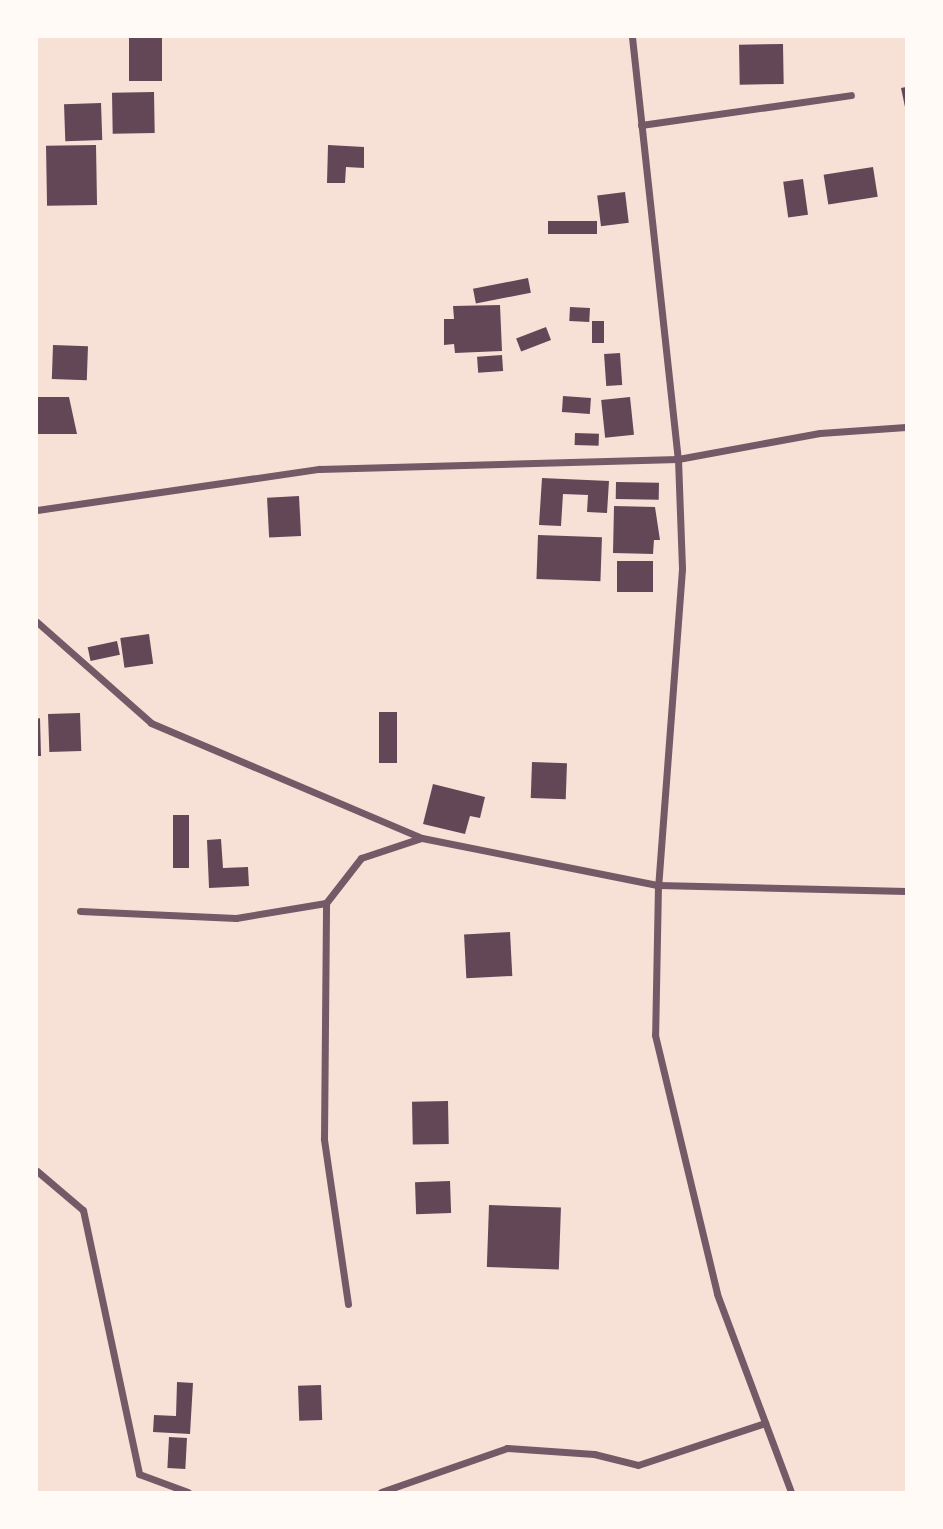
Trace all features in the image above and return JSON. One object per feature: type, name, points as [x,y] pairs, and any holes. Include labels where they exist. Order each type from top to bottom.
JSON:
[{"type":"street","points":[[632,37],[678,459],[682,569],[658,885],[655,1035],[665,1086],[717,1294],[791,1492]]},
{"type":"street","points":[[641,125],[851,95]]},
{"type":"street","points":[[37,510],[319,469],[678,459],[820,433],[906,426]]},
{"type":"street","points":[[37,622],[151,723],[422,838],[658,885],[906,891]]},
{"type":"street","points":[[348,1304],[324,1139],[326,903],[361,858],[422,838]]},
{"type":"street","points":[[80,911],[236,918],[326,903]]},
{"type":"street","points":[[37,1171],[83,1210],[139,1474],[188,1492]]},
{"type":"street","points":[[381,1492],[507,1448],[594,1454],[638,1465],[765,1423]]},
{"type":"building","points":[[129,37],[162,37],[162,81],[129,81]]},
{"type":"building","points":[[783,44],[784,84],[740,85],[739,45]]},
{"type":"building","points":[[906,87],[906,107],[905,107],[901,88]]},
{"type":"building","points":[[154,92],[155,133],[113,134],[112,93]]},
{"type":"building","points":[[101,103],[102,140],[65,141],[64,104]]},
{"type":"building","points":[[96,145],[97,205],[47,206],[46,146]]},
{"type":"building","points":[[328,145],[364,147],[364,168],[346,167],[345,183],[327,183]]},
{"type":"building","points":[[873,167],[878,197],[828,204],[824,175]]},
{"type":"building","points":[[803,179],[808,215],[788,217],[783,182]]},
{"type":"building","points":[[625,192],[629,223],[601,226],[597,195]]},
{"type":"building","points":[[548,221],[597,221],[597,234],[548,234]]},
{"type":"building","points":[[528,278],[531,293],[476,303],[473,289]]},
{"type":"building","points":[[500,305],[502,351],[455,353],[454,344],[444,345],[444,319],[454,319],[453,306]]},
{"type":"building","points":[[570,307],[590,308],[589,322],[569,321]]},
{"type":"building","points":[[592,321],[604,321],[604,343],[592,343]]},
{"type":"building","points":[[546,327],[551,340],[521,352],[516,338]]},
{"type":"building","points":[[53,345],[88,346],[87,380],[52,379]]},
{"type":"building","points":[[620,353],[622,385],[606,386],[604,354]]},
{"type":"building","points":[[502,355],[503,371],[478,373],[477,357]]},
{"type":"building","points":[[563,396],[591,398],[590,414],[562,412]]},
{"type":"building","points":[[37,397],[69,397],[77,434],[37,434]]},
{"type":"building","points":[[630,397],[634,435],[605,438],[601,400]]},
{"type":"building","points":[[575,433],[599,434],[599,446],[575,445]]},
{"type":"building","points":[[542,478],[609,481],[607,513],[587,512],[588,495],[563,494],[561,526],[539,525]]},
{"type":"building","points":[[616,482],[659,483],[659,500],[616,499]]},
{"type":"building","points":[[299,496],[301,536],[269,538],[267,498]]},
{"type":"building","points":[[614,506],[655,507],[660,540],[654,540],[653,554],[613,553]]},
{"type":"building","points":[[538,535],[602,537],[600,581],[536,579]]},
{"type":"building","points":[[617,561],[653,561],[653,592],[617,592]]},
{"type":"building","points":[[149,634],[153,664],[124,668],[120,638]]},
{"type":"building","points":[[117,641],[120,655],[91,661],[88,647]]},
{"type":"building","points":[[379,712],[397,712],[397,763],[379,763]]},
{"type":"building","points":[[80,713],[81,751],[49,752],[48,714]]},
{"type":"building","points":[[40,718],[41,756],[37,756],[37,719]]},
{"type":"building","points":[[532,762],[567,763],[566,799],[531,798]]},
{"type":"building","points":[[433,784],[485,797],[480,818],[470,816],[465,834],[423,824]]},
{"type":"building","points":[[173,815],[189,815],[189,868],[173,868]]},
{"type":"building","points":[[221,839],[223,868],[248,867],[249,886],[209,888],[207,840]]},
{"type":"building","points":[[510,932],[512,976],[466,978],[464,934]]},
{"type":"building","points":[[448,1101],[449,1144],[413,1145],[412,1102]]},
{"type":"building","points":[[450,1181],[451,1213],[416,1214],[415,1182]]},
{"type":"building","points":[[489,1205],[561,1208],[559,1269],[487,1267]]},
{"type":"building","points":[[177,1382],[193,1383],[190,1434],[153,1432],[154,1415],[176,1416]]},
{"type":"building","points":[[321,1385],[322,1420],[299,1421],[298,1386]]},
{"type":"building","points":[[169,1437],[187,1438],[185,1469],[167,1468]]}]
